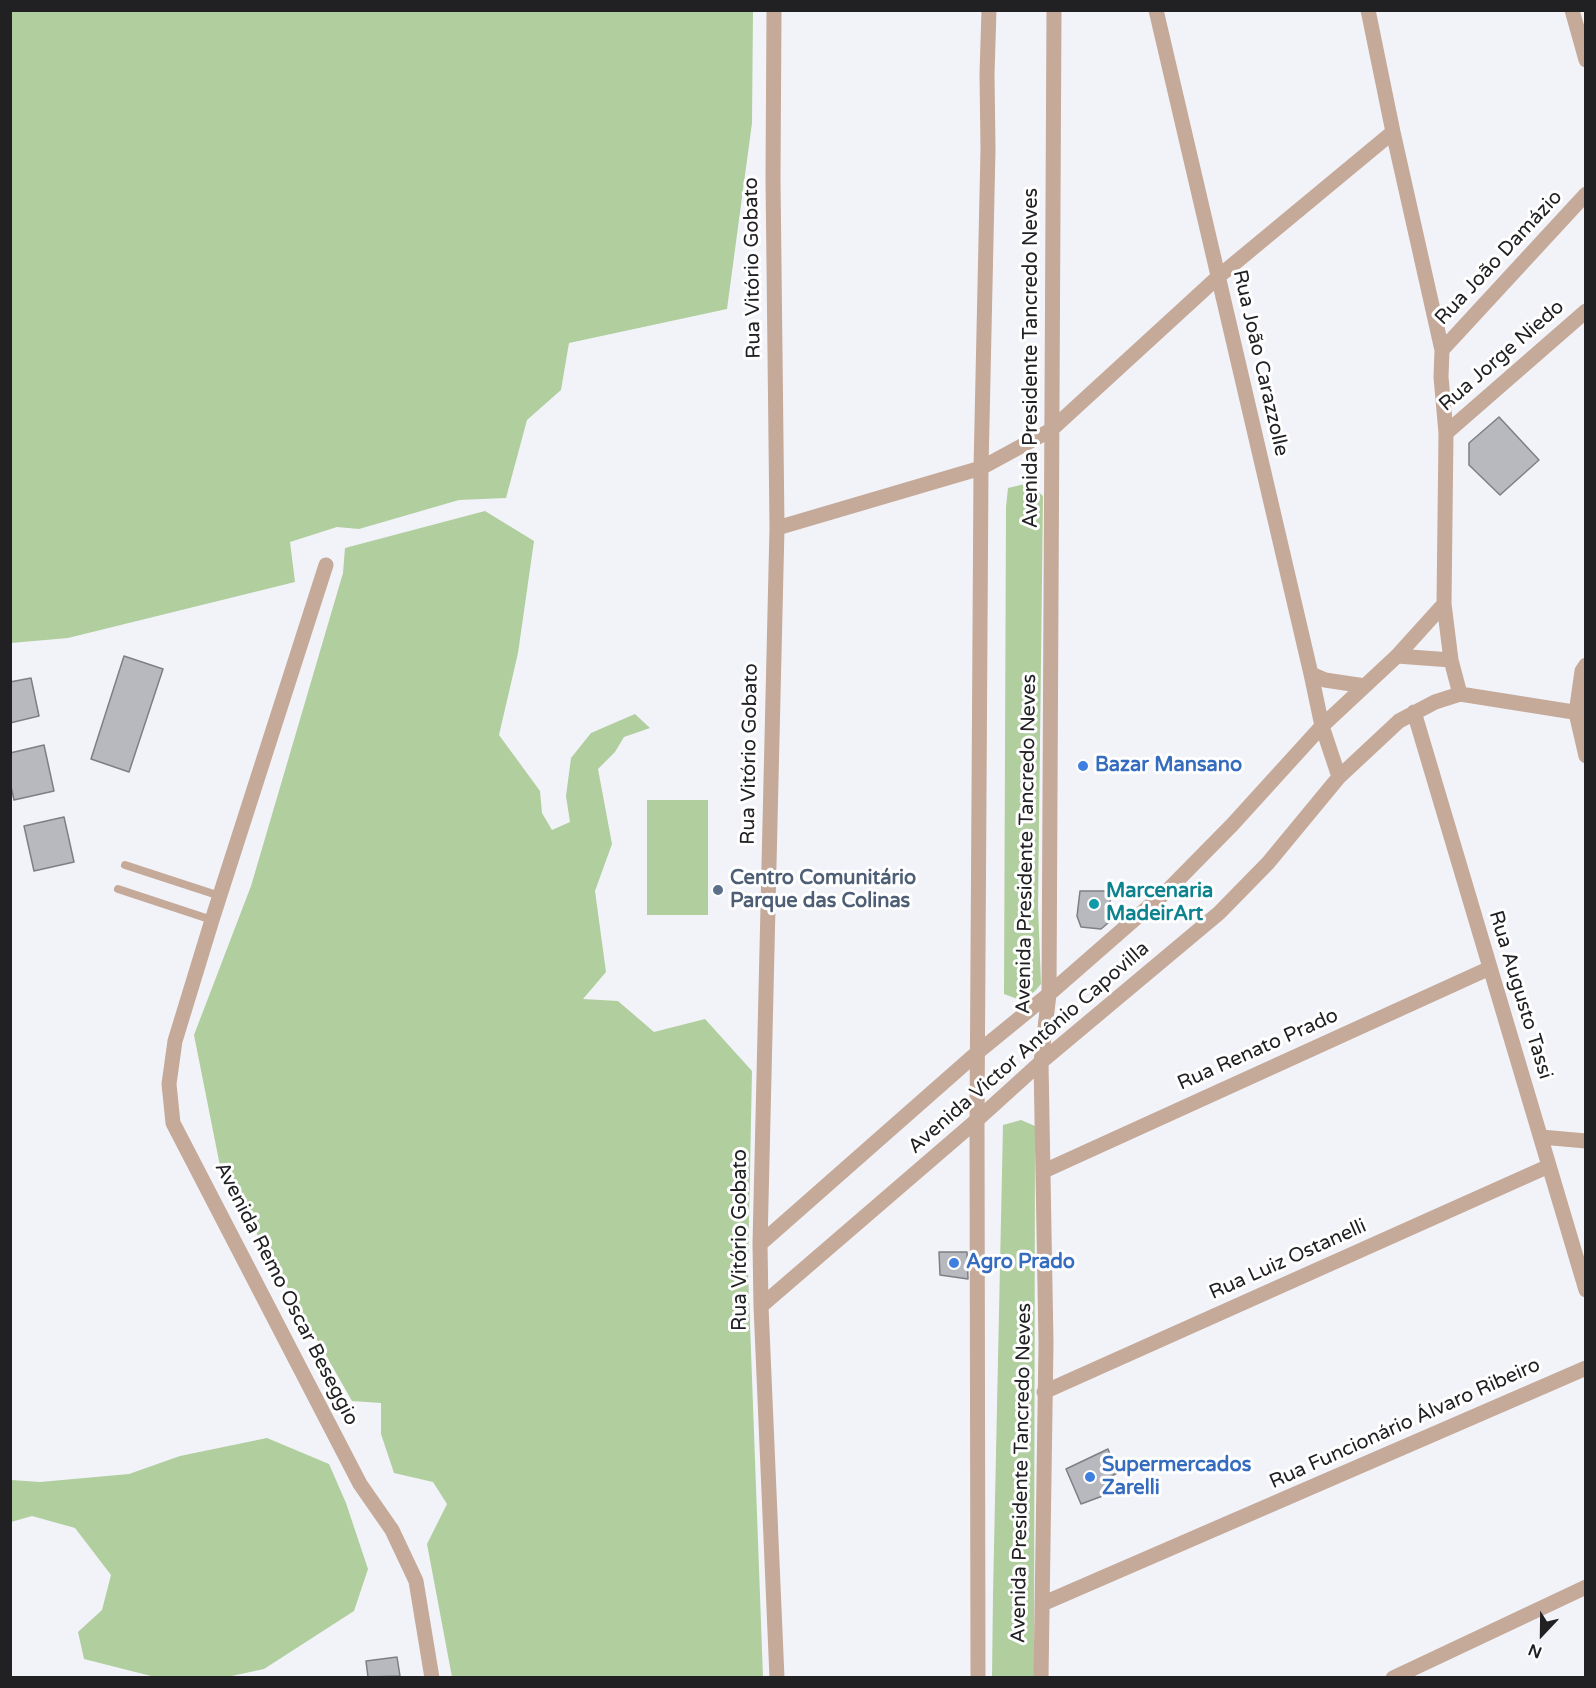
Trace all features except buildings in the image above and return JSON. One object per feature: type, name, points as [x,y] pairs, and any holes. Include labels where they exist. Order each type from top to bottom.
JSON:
[{"type":"street","name":"Rua Vitório Gobato","points":[[774,10],[773,177],[777,528],[760,1244],[777,1677]]},
{"type":"street","name":"Avenida Presidente Tancredo Neves","points":[[978,1677],[977,1120],[981,468],[989,10]]},
{"type":"street","name":"Avenida Presidente Tancredo Neves","points":[[1041,1677],[1046,1343],[1041,1062],[1049,994],[1054,10]]},
{"type":"street","name":"Rua João Carazzolle","points":[[1156,10],[1322,726],[1339,777]]},
{"type":"street","points":[[1368,10],[1442,350],[1441,377],[1446,434],[1444,604],[1451,660],[1460,694],[1581,713]]},
{"type":"street","points":[[1572,10],[1586,60]]},
{"type":"street","points":[[777,528],[981,468],[1051,430],[1218,277],[1393,132]]},
{"type":"street","name":"Rua João Damázio","points":[[1442,350],[1586,194]]},
{"type":"street","name":"Rua Jorge Niedo","points":[[1446,434],[1586,311]]},
{"type":"street","name":"Avenida Remo Oscar Beseggio","points":[[326,565],[219,896],[175,1041],[169,1084],[173,1123],[360,1484],[392,1530],[416,1581],[432,1677]]},
{"type":"street","name":"Avenida Victor Antônio Capovilla","points":[[760,1244],[978,1052],[1049,994],[1168,890],[1232,825],[1322,726],[1397,656],[1444,604]]},
{"type":"street","points":[[1397,656],[1451,660]]},
{"type":"street","points":[[1586,665],[1582,671],[1581,713],[1586,756]]},
{"type":"street","points":[[1311,674],[1325,680],[1365,686]]},
{"type":"street","name":"Avenida Victor Antônio Capovilla","points":[[761,1306],[1041,1062],[1219,913],[1268,863],[1339,777],[1399,721],[1435,702],[1460,694]]},
{"type":"street","name":"Rua Augusto Tassi","points":[[1414,712],[1585,1285]]},
{"type":"street","name":"Rua Renato Prado","points":[[1044,1171],[1490,968]]},
{"type":"street","points":[[1541,1137],[1586,1141]]},
{"type":"street","name":"Rua Luiz Ostanelli","points":[[1044,1392],[1549,1166]]},
{"type":"street","name":"Rua Funcionário Álvaro Ribeiro","points":[[1042,1604],[1586,1368]]},
{"type":"street","points":[[1393,1677],[1586,1587]]},
{"type":"lane","points":[[125,865],[219,896]]},
{"type":"lane","points":[[118,889],[212,920]]},
{"type":"green space","points":[[11,10],[753,11],[752,123],[727,309],[569,343],[561,390],[527,420],[506,498],[459,500],[359,529],[337,527],[290,542],[295,582],[68,638],[11,643]]},
{"type":"green space","points":[[1025,484],[1032,486],[1043,496],[1038,906],[1041,984],[1023,1001],[1004,994],[1006,507],[1008,488]]},
{"type":"green space","points":[[485,511],[534,541],[518,653],[499,735],[540,791],[542,813],[552,830],[570,822],[566,796],[571,758],[591,733],[635,714],[650,728],[624,737],[615,752],[598,769],[612,844],[595,891],[606,972],[583,999],[618,1001],[654,1032],[705,1019],[752,1071],[748,1270],[763,1677],[452,1677],[427,1544],[447,1504],[433,1482],[394,1473],[381,1434],[381,1403],[352,1401],[221,1171],[194,1035],[251,886],[343,573],[345,548]]},
{"type":"green space","points":[[647,800],[708,800],[708,915],[647,915]]},
{"type":"green space","points":[[1021,1120],[1035,1126],[1034,1677],[992,1678],[1003,1125]]},
{"type":"green space","points":[[267,1438],[329,1464],[346,1503],[368,1569],[354,1611],[264,1669],[227,1677],[155,1677],[84,1659],[78,1632],[102,1610],[111,1575],[75,1528],[32,1516],[11,1522],[11,1480],[40,1482],[129,1474],[180,1456]]},
{"type":"place","name":"Bazar Mansano","points":[[1083,766]]},
{"type":"place","name":"Centro Comunitário Parque das Colinas","points":[[718,890]]},
{"type":"place","name":"Marcenaria MadeirArt","points":[[1094,904]]},
{"type":"place","name":"Agro Prado","points":[[954,1263]]},
{"type":"place","name":"Supermercados Zarelli","points":[[1090,1477]]}]
